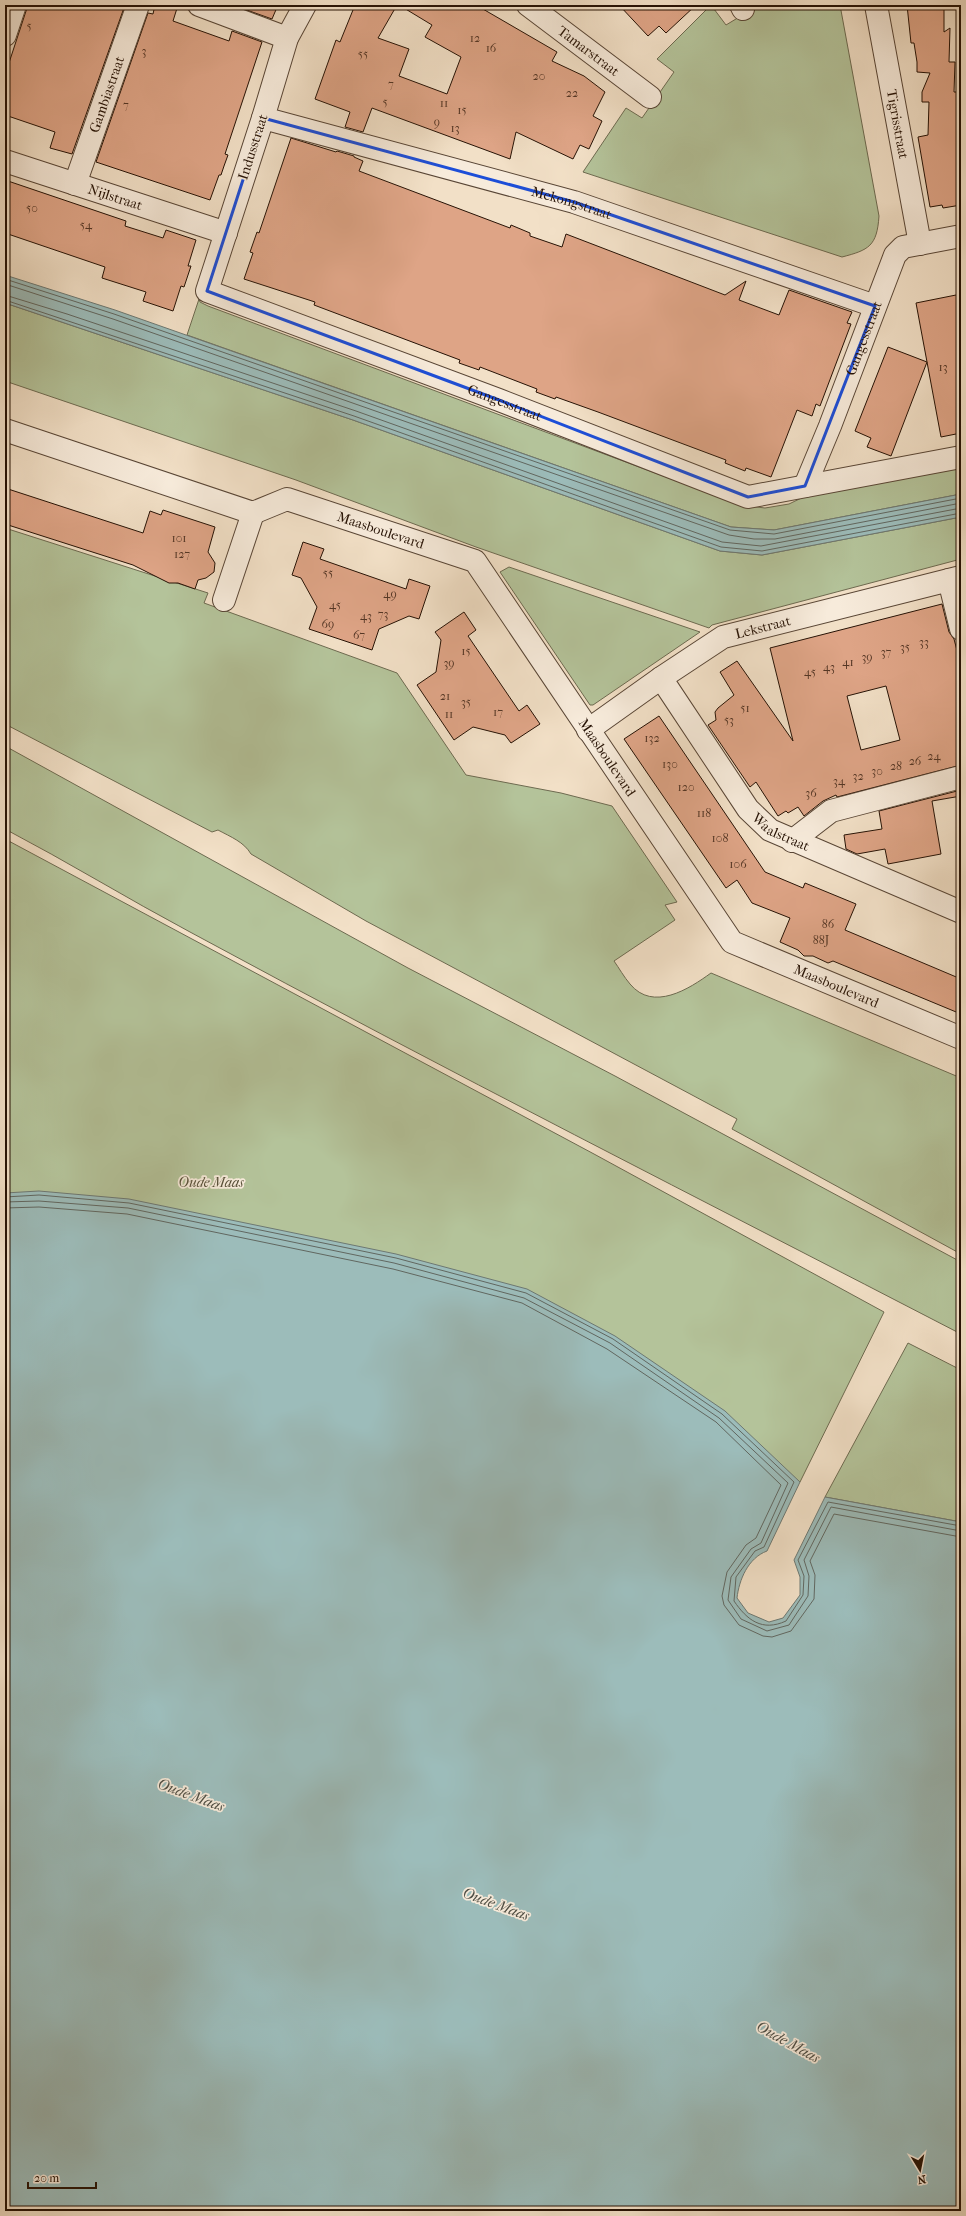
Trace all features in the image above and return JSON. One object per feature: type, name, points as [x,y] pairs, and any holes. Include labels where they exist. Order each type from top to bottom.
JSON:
[{"type":"street","points":[[5,35],[15,5]]},
{"type":"street","name":"Gambiastraat","points":[[75,184],[138,5]]},
{"type":"street","points":[[199,5],[287,38]]},
{"type":"street","name":"Indusstraat","points":[[207,291],[263,118],[287,38],[305,5]]},
{"type":"street","name":"Tamarstraat","points":[[528,5],[650,96]]},
{"type":"street","name":"Tigrisstraat","points":[[876,5],[920,244]]},
{"type":"street","name":"Mekongstraat","points":[[263,118],[574,202],[875,306]]},
{"type":"street","name":"Nijlstraat","points":[[5,161],[226,233]]},
{"type":"street","name":"Gangesstraat","points":[[805,486],[830,426],[895,255],[903,247],[961,236]]},
{"type":"street","name":"Gangesstraat","points":[[207,291],[492,398],[748,497],[961,457]]},
{"type":"street","points":[[5,430],[253,512],[224,600]]},
{"type":"street","name":"Maasboulevard","points":[[253,512],[287,499],[475,561],[732,942],[961,1038]]},
{"type":"street","points":[[955,578],[961,629]]},
{"type":"street","name":"Lekstraat","points":[[588,730],[661,678],[723,637],[955,578]]},
{"type":"street","name":"Waalstraat","points":[[661,678],[748,809],[770,830],[792,841],[961,912]]},
{"type":"street","points":[[792,841],[831,811],[961,777]]},
{"type":"highlighted area","points":[[263,118],[574,202],[875,306],[805,486],[748,497],[499,400],[207,291]]},
{"type":"green space","points":[[711,5],[726,25],[759,5],[840,5],[879,216],[874,240],[865,249],[842,257],[583,172],[626,108],[642,118],[674,72],[657,59]]},
{"type":"green space","points":[[199,299],[200,302],[208,306],[741,505],[765,508],[789,504],[818,490],[961,463],[961,494],[774,530],[731,527],[187,335]]},
{"type":"green space","points":[[5,303],[353,420],[720,551],[762,555],[961,517],[961,559],[712,625],[709,628],[476,547],[296,480],[5,381]]},
{"type":"green space","points":[[5,528],[208,593],[204,603],[397,673],[466,775],[561,793],[612,806],[677,902],[665,905],[675,920],[614,961],[630,984],[639,992],[649,996],[660,997],[671,995],[682,991],[711,973],[961,1078],[961,1254],[732,1129],[737,1119],[366,921],[251,854],[241,843],[218,830],[212,832],[5,724]]},
{"type":"green space","points":[[509,567],[700,632],[593,705],[590,705],[500,572]]},
{"type":"green space","points":[[5,746],[408,968],[615,1076],[961,1262],[961,1334],[382,1034],[167,919],[5,829]]},
{"type":"green space","name":"Oude Maas","points":[[5,839],[594,1154],[884,1312],[800,1482],[797,1480],[758,1554],[745,1558],[5,1328]]},
{"type":"green space","points":[[908,1343],[961,1370],[961,1522],[825,1497]]},
{"type":"water","points":[[5,275],[115,310],[731,527],[774,530],[961,494],[961,517],[762,555],[720,551],[353,420],[5,303]]},
{"type":"water","points":[[39,1191],[129,1199],[396,1254],[527,1289],[615,1336],[725,1411],[800,1482],[767,1551],[760,1554],[750,1564],[742,1577],[738,1591],[737,1598],[748,1613],[769,1622],[783,1618],[800,1595],[800,1577],[794,1560],[825,1497],[961,1522],[961,2211],[5,2211],[5,1193]]},
{"type":"building","points":[[28,5],[125,5],[72,154],[50,148],[55,132],[5,115],[5,75]]},
{"type":"building","points":[[155,5],[178,5],[173,21],[229,41],[232,31],[262,42],[225,154],[228,155],[210,200],[96,162],[148,13],[153,14]]},
{"type":"building","points":[[243,5],[278,5],[272,19],[241,8]]},
{"type":"building","points":[[355,5],[397,5],[378,38],[409,49],[399,76],[447,94],[461,57],[425,37],[432,25],[399,5],[476,5],[557,52],[552,61],[584,76],[605,92],[593,116],[602,121],[589,149],[580,145],[573,159],[516,132],[510,159],[372,108],[363,132],[345,127],[350,112],[315,99],[336,40],[340,42]]},
{"type":"building","points":[[619,5],[696,5],[666,33],[659,26],[648,36]]},
{"type":"building","points":[[907,5],[944,5],[944,32],[950,28],[949,62],[955,62],[954,92],[960,92],[961,205],[943,208],[942,205],[930,207],[918,137],[928,135],[929,102],[922,102],[922,92],[930,73],[917,72],[914,43],[911,43]]},
{"type":"building","points":[[291,138],[354,156],[363,161],[359,171],[510,228],[511,225],[530,233],[530,236],[562,247],[566,234],[725,295],[746,281],[739,300],[779,315],[789,290],[852,312],[847,323],[851,324],[820,406],[816,404],[812,416],[797,410],[771,477],[746,468],[745,471],[725,463],[726,460],[598,412],[556,397],[555,399],[536,392],[537,389],[480,367],[479,370],[459,363],[460,360],[314,305],[315,302],[244,279],[253,253],[250,252],[257,232],[259,233]]},
{"type":"building","points":[[5,180],[126,221],[125,226],[163,238],[166,230],[196,240],[188,266],[191,266],[184,287],[181,286],[173,311],[143,301],[146,292],[102,278],[105,267],[5,233]]},
{"type":"building","points":[[961,294],[961,433],[941,437],[916,303]]},
{"type":"building","points":[[888,347],[927,362],[891,456],[867,447],[871,438],[855,431]]},
{"type":"building","points":[[5,488],[143,533],[150,511],[161,515],[163,510],[215,527],[208,552],[215,563],[214,572],[206,578],[198,580],[195,589],[178,583],[169,583],[133,565],[5,524]]},
{"type":"building","points":[[303,542],[324,549],[320,559],[406,589],[409,579],[430,586],[419,619],[409,616],[379,629],[372,650],[309,629],[317,607],[301,578],[292,575]]},
{"type":"building","points":[[942,604],[949,632],[954,639],[961,666],[961,765],[837,797],[836,795],[823,801],[804,816],[798,807],[788,813],[786,811],[778,816],[756,782],[750,787],[708,725],[716,720],[715,712],[718,708],[734,695],[720,672],[737,661],[793,741],[770,648]],"holes":[[[886,686],[900,740],[861,750],[847,696]]]},
{"type":"building","points":[[464,612],[476,630],[468,636],[519,711],[527,705],[540,724],[511,743],[505,735],[473,727],[454,740],[417,685],[436,672],[441,640],[435,632]]},
{"type":"building","points":[[659,716],[765,872],[803,888],[805,883],[856,904],[845,930],[961,979],[961,1014],[833,961],[828,963],[813,956],[804,956],[798,950],[780,942],[790,918],[752,903],[737,880],[726,888],[624,739]]},
{"type":"building","points":[[961,790],[961,796],[932,801],[941,854],[888,864],[885,849],[857,854],[846,849],[844,835],[882,829],[879,811]]}]
